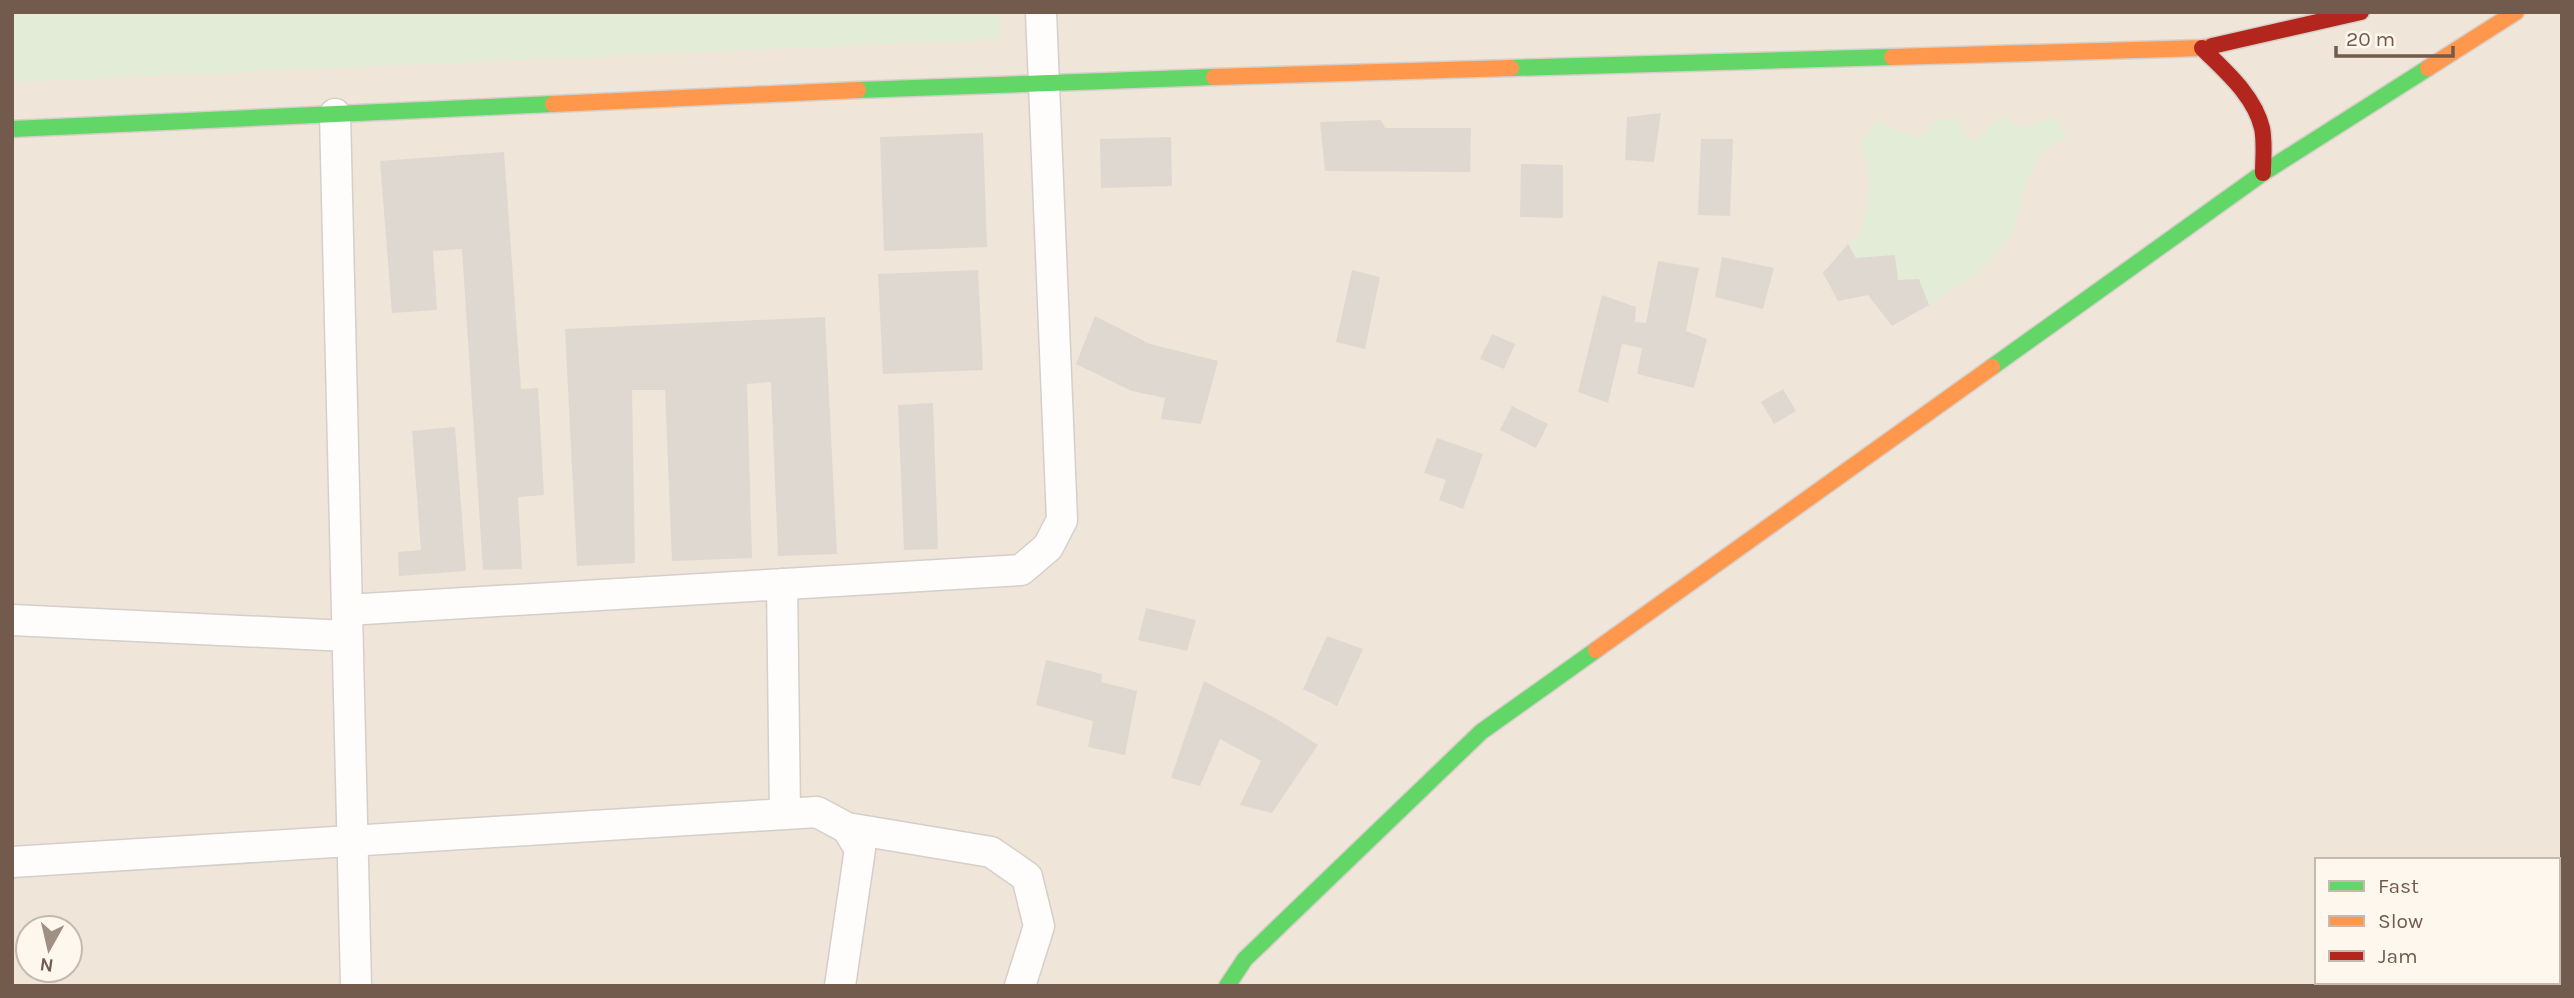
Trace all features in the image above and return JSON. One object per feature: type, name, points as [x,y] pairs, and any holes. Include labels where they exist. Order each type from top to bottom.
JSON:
[{"type":"main road","points":[[12,129],[1043,82],[2202,48],[2361,12]]},
{"type":"main road","points":[[1227,986],[1245,959],[1481,732],[2263,173],[2516,12]]},
{"type":"main road","points":[[2202,48],[2245,93],[2256,112],[2262,128],[2263,173]]},
{"type":"street","points":[[12,620],[347,623],[782,584],[1021,570],[1048,547],[1062,520],[1041,12]]},
{"type":"street","points":[[335,114],[356,986]]},
{"type":"street","points":[[782,584],[785,814]]},
{"type":"street","points":[[12,862],[817,812],[847,828],[990,852],[1027,877],[1039,926],[1020,986]]},
{"type":"street","points":[[840,986],[860,849],[847,828]]},
{"type":"shaded area","points":[[12,12],[2562,12],[2562,986],[12,986]]},
{"type":"green space","points":[[12,12],[1000,12],[1001,39],[12,82]]},
{"type":"green space","points":[[2002,116],[2022,127],[2056,117],[2067,138],[2043,150],[2027,179],[2013,233],[1978,273],[1929,305],[1919,279],[1898,280],[1895,255],[1856,258],[1848,244],[1860,236],[1869,190],[1865,157],[1860,144],[1876,121],[1917,138],[1935,121],[1959,117],[1963,135],[1975,140]]},
{"type":"building","points":[[1661,113],[1654,162],[1625,160],[1627,117]]},
{"type":"building","points":[[1381,120],[1385,128],[1471,128],[1470,172],[1325,171],[1320,122]]},
{"type":"building","points":[[983,133],[987,247],[884,251],[880,137]]},
{"type":"building","points":[[1171,137],[1172,186],[1101,188],[1100,139]]},
{"type":"building","points":[[1701,139],[1733,139],[1730,216],[1698,215]]},
{"type":"building","points":[[504,152],[521,389],[538,388],[544,495],[518,497],[522,569],[483,570],[462,249],[433,251],[437,310],[392,313],[380,161]]},
{"type":"building","points":[[1521,164],[1563,165],[1563,218],[1520,217]]},
{"type":"building","points":[[1848,244],[1856,258],[1895,255],[1898,280],[1919,279],[1929,305],[1892,326],[1868,295],[1838,301],[1823,273]]},
{"type":"building","points":[[1722,257],[1774,268],[1763,309],[1715,297]]},
{"type":"building","points":[[1658,261],[1699,268],[1686,331],[1707,339],[1694,388],[1637,374],[1642,348],[1622,344],[1608,403],[1578,392],[1602,295],[1636,307],[1635,322],[1646,323]]},
{"type":"building","points":[[978,270],[983,370],[883,374],[878,274]]},
{"type":"building","points":[[1352,270],[1380,277],[1365,349],[1336,342]]},
{"type":"building","points":[[1095,316],[1150,344],[1218,361],[1201,424],[1161,419],[1165,398],[1132,391],[1076,364]]},
{"type":"building","points":[[825,317],[837,554],[778,556],[771,382],[747,384],[752,558],[672,561],[665,390],[632,390],[635,563],[577,566],[565,329]]},
{"type":"building","points":[[1492,334],[1515,344],[1504,369],[1480,359]]},
{"type":"building","points":[[1783,389],[1796,411],[1774,424],[1761,402]]},
{"type":"building","points":[[933,403],[938,549],[904,550],[898,405]]},
{"type":"building","points":[[1512,406],[1548,424],[1536,448],[1500,430]]},
{"type":"building","points":[[455,427],[466,571],[399,576],[398,552],[421,550],[412,431]]},
{"type":"building","points":[[1437,438],[1483,454],[1463,509],[1439,500],[1446,480],[1424,473]]},
{"type":"building","points":[[1146,608],[1196,620],[1187,651],[1138,640]]},
{"type":"building","points":[[1327,636],[1363,649],[1337,706],[1303,689]]},
{"type":"building","points":[[1046,660],[1102,674],[1101,682],[1137,691],[1125,755],[1088,747],[1093,721],[1036,705]]},
{"type":"building","points":[[1204,681],[1275,718],[1318,745],[1272,813],[1240,805],[1261,761],[1220,739],[1200,786],[1171,778]]},
{"type":"traffic: fast","points":[[1511,68],[1892,57]]},
{"type":"traffic: fast","points":[[1992,367],[2263,173],[2428,68]]},
{"type":"traffic: fast","points":[[858,90],[1214,77]]},
{"type":"traffic: fast","points":[[12,129],[553,104]]},
{"type":"traffic: fast","points":[[1227,986],[1245,959],[1481,732],[1596,650]]},
{"type":"traffic: slow","points":[[2428,68],[2516,12]]},
{"type":"traffic: slow","points":[[1892,57],[2212,46]]},
{"type":"traffic: slow","points":[[1214,77],[1511,68]]},
{"type":"traffic: slow","points":[[553,104],[858,90]]},
{"type":"traffic: slow","points":[[1596,650],[1992,367]]},
{"type":"traffic: jam","points":[[2212,46],[2361,12]]},
{"type":"traffic: jam","points":[[2202,48],[2238,84],[2258,116],[2263,139],[2263,173]]}]
